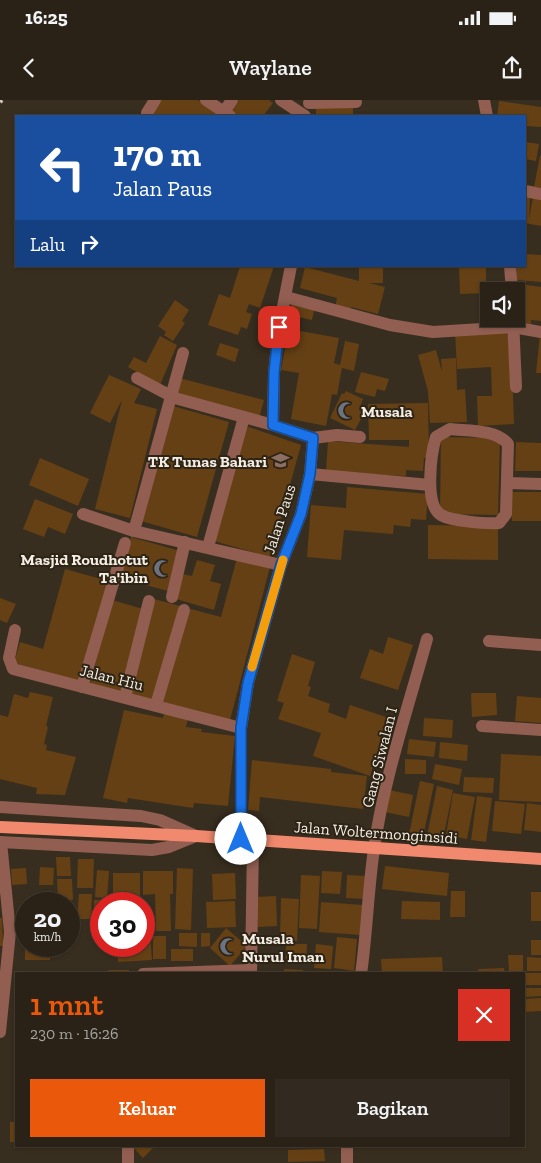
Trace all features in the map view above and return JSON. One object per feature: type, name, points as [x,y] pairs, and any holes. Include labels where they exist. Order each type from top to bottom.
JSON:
[{"type":"main road","name":"Jalan Woltermonginsidi","points":[[0,827],[196,836],[541,859]]},
{"type":"street","points":[[146,113],[155,100]]},
{"type":"street","points":[[206,100],[225,115],[232,100]]},
{"type":"street","points":[[281,100],[308,109],[356,102]]},
{"type":"street","points":[[484,100],[487,115]]},
{"type":"street","points":[[526,191],[541,194]]},
{"type":"street","points":[[273,425],[274,373],[279,327],[291,267]]},
{"type":"street","points":[[510,267],[511,282]]},
{"type":"street","points":[[286,297],[390,325],[433,332],[480,327]]},
{"type":"street","points":[[513,327],[516,386]]},
{"type":"street","points":[[525,327],[541,332]]},
{"type":"street","points":[[134,531],[183,353]]},
{"type":"street","points":[[137,378],[171,396],[313,438],[337,435],[360,437]]},
{"type":"street","points":[[208,547],[244,417]]},
{"type":"street","points":[[450,429],[493,434],[504,439],[509,451],[506,514],[502,520],[493,523],[441,515],[434,509],[430,485],[436,437],[450,429]]},
{"type":"street","name":"Jalan Paus","points":[[251,972],[241,728],[248,683],[281,565],[301,514],[310,474],[313,438]]},
{"type":"street","points":[[310,474],[430,485]]},
{"type":"street","points":[[507,484],[541,484]]},
{"type":"street","points":[[83,514],[134,531],[281,565]]},
{"type":"street","points":[[172,597],[185,542]]},
{"type":"street","points":[[82,687],[124,543]]},
{"type":"street","points":[[125,696],[150,601]]},
{"type":"street","points":[[156,705],[184,610]]},
{"type":"street","name":"Jalan Hiu","points":[[15,630],[9,654],[11,667],[241,728]]},
{"type":"street","name":"Gang Siwalan I","points":[[361,972],[368,927],[374,848],[386,788],[427,639]]},
{"type":"street","points":[[489,641],[541,645]]},
{"type":"street","points":[[482,726],[541,730]]},
{"type":"street","points":[[0,807],[142,816],[160,820],[196,836]]},
{"type":"street","points":[[0,1032],[1,1005],[10,932],[0,842],[152,850],[168,847],[196,836]]},
{"type":"street","points":[[128,1147],[128,1163]]},
{"type":"street","points":[[347,1147],[347,1163]]},
{"type":"building","points":[[160,100],[198,100],[216,112],[214,115],[154,115],[151,113]]},
{"type":"building","points":[[239,100],[269,100],[273,103],[264,115],[236,115],[231,112]]},
{"type":"building","points":[[499,101],[541,107],[541,127],[526,126],[526,115],[497,115]]},
{"type":"building","points":[[353,105],[353,115],[316,115],[316,106]]},
{"type":"building","points":[[526,142],[539,144],[536,161],[526,159]]},
{"type":"building","points":[[541,156],[541,188],[534,187]]},
{"type":"building","points":[[533,197],[541,198],[541,226],[526,223],[526,198],[530,198],[529,219]]},
{"type":"building","points":[[526,254],[541,255],[541,282],[516,280],[517,267],[526,267]]},
{"type":"building","points":[[240,267],[274,267],[260,308],[249,304],[246,312],[252,314],[247,329],[241,327],[238,335],[208,325],[219,294],[230,298]]},
{"type":"building","points":[[305,267],[359,281],[359,268],[383,268],[383,283],[369,283],[385,287],[378,314],[351,307],[350,311],[335,308],[337,298],[300,288]]},
{"type":"building","points":[[459,267],[486,267],[486,282],[480,282],[480,293],[460,294]]},
{"type":"building","points":[[525,285],[541,287],[541,321],[531,320],[531,324],[525,323]]},
{"type":"building","points":[[175,300],[189,310],[182,321],[185,323],[173,341],[164,335],[166,332],[158,326]]},
{"type":"building","points":[[292,301],[315,306],[312,320],[289,315]]},
{"type":"building","points":[[289,329],[339,338],[334,363],[340,365],[345,341],[359,344],[354,371],[342,368],[337,395],[332,394],[326,426],[291,419],[299,373],[281,370]]},
{"type":"building","points":[[507,331],[512,367],[514,424],[478,426],[477,396],[492,396],[491,367],[457,369],[455,332]]},
{"type":"building","points":[[540,335],[541,373],[536,373]]},
{"type":"building","points":[[160,336],[177,345],[160,385],[128,367],[134,357],[146,363]]},
{"type":"building","points":[[220,343],[239,349],[235,362],[216,355]]},
{"type":"building","points":[[436,350],[442,372],[441,359],[456,358],[457,390],[465,389],[467,422],[430,423],[428,391],[418,355]]},
{"type":"building","points":[[361,372],[389,379],[385,391],[377,389],[375,397],[355,392]]},
{"type":"building","points":[[109,375],[141,389],[134,403],[157,409],[130,518],[95,509],[122,400],[110,423],[90,413]]},
{"type":"building","points":[[179,378],[264,400],[259,418],[174,396]]},
{"type":"building","name":"Musala","points":[[346,391],[363,399],[359,410],[364,413],[355,430],[330,418],[342,393],[344,394]]},
{"type":"building","points":[[428,403],[429,458],[424,458],[423,471],[406,470],[406,476],[326,472],[328,441],[409,447],[409,440],[369,440],[368,404]]},
{"type":"building","points":[[173,406],[229,422],[197,537],[141,521]]},
{"type":"building","points":[[246,426],[301,445],[270,557],[214,541]]},
{"type":"building","points":[[441,437],[500,438],[498,515],[440,514]]},
{"type":"building","points":[[516,442],[541,443],[541,471],[515,471]]},
{"type":"building","points":[[40,458],[89,479],[78,506],[29,485]]},
{"type":"building","points":[[347,487],[428,494],[426,520],[411,519],[410,527],[394,525],[393,534],[344,530],[341,560],[307,557],[311,505],[346,508]]},
{"type":"building","points":[[511,492],[541,492],[541,521],[512,521]]},
{"type":"building","points":[[35,499],[73,514],[65,534],[48,527],[44,537],[23,529]]},
{"type":"building","points":[[428,525],[498,526],[498,560],[428,559]]},
{"type":"building","points":[[131,537],[180,551],[168,591],[120,578]]},
{"type":"building","points":[[237,558],[270,567],[230,720],[163,702],[187,608],[221,617]]},
{"type":"building","points":[[197,560],[215,565],[210,581],[221,584],[214,610],[176,599],[182,574],[192,576]]},
{"type":"building","points":[[65,569],[108,581],[81,681],[14,663],[20,642],[43,649]]},
{"type":"building","points":[[0,598],[16,604],[7,623],[0,620]]},
{"type":"building","points":[[154,599],[180,606],[155,702],[129,694]]},
{"type":"building","points":[[112,600],[143,609],[120,693],[90,684]]},
{"type":"building","points":[[388,637],[413,645],[398,690],[360,678],[370,649],[383,654]]},
{"type":"building","points":[[292,654],[315,662],[308,686],[311,687],[308,696],[330,704],[328,712],[346,719],[350,705],[389,718],[370,776],[313,756],[321,733],[278,719],[284,703],[277,701]]},
{"type":"building","points":[[30,692],[53,697],[46,726],[48,727],[44,744],[47,745],[46,750],[76,757],[65,795],[36,794],[37,788],[0,779],[0,715],[8,717],[14,694],[28,698]]},
{"type":"building","points":[[471,693],[496,693],[497,715],[472,717]]},
{"type":"building","points":[[517,696],[541,698],[541,723],[515,721]]},
{"type":"building","points":[[124,710],[163,718],[164,713],[188,718],[186,727],[202,729],[201,732],[235,736],[228,806],[194,803],[193,808],[128,798],[127,803],[103,798]]},
{"type":"building","points":[[424,718],[453,720],[452,738],[423,736]]},
{"type":"building","points":[[409,739],[436,742],[434,757],[407,754]]},
{"type":"building","points":[[440,742],[468,745],[467,761],[439,758]]},
{"type":"building","points":[[501,754],[541,756],[541,802],[499,800]]},
{"type":"building","points":[[405,759],[426,760],[426,774],[405,774]]},
{"type":"building","points":[[252,760],[331,769],[331,772],[367,776],[363,809],[260,797],[259,811],[248,810]]},
{"type":"building","points":[[435,764],[462,769],[459,785],[432,779]]},
{"type":"building","points":[[464,777],[494,778],[493,793],[463,792]]},
{"type":"building","points":[[420,781],[434,784],[423,837],[409,834]]},
{"type":"building","points":[[437,786],[453,790],[443,839],[427,836]]},
{"type":"building","points":[[389,790],[413,795],[409,817],[385,812]]},
{"type":"building","points":[[453,793],[475,797],[467,839],[446,835]]},
{"type":"building","points":[[477,796],[492,798],[486,842],[471,840]]},
{"type":"building","points":[[495,801],[525,804],[521,834],[492,831]]},
{"type":"building","points":[[527,803],[541,805],[541,832],[524,830]]},
{"type":"building","points":[[56,857],[70,857],[71,876],[57,876]]},
{"type":"building","points":[[78,859],[94,859],[93,888],[77,888]]},
{"type":"building","points":[[385,866],[449,873],[447,896],[382,889]]},
{"type":"building","points":[[40,867],[54,868],[53,885],[39,885]]},
{"type":"building","points":[[26,868],[27,884],[12,885],[11,869]]},
{"type":"building","points":[[177,868],[193,869],[191,930],[175,929]]},
{"type":"building","points":[[97,870],[109,871],[107,892],[95,892]]},
{"type":"building","points":[[143,871],[173,871],[173,894],[170,894],[171,931],[156,931],[155,892],[143,892]]},
{"type":"building","points":[[322,871],[342,872],[340,894],[321,893]]},
{"type":"building","points":[[113,873],[140,873],[140,892],[113,892]]},
{"type":"building","points":[[235,873],[236,899],[213,900],[212,874]]},
{"type":"building","points":[[301,875],[320,876],[317,929],[299,928]]},
{"type":"building","points":[[347,875],[368,876],[366,899],[346,898]]},
{"type":"building","points":[[57,879],[72,879],[73,892],[58,892]]},
{"type":"building","points":[[451,891],[465,891],[465,917],[450,917]]},
{"type":"building","points":[[531,892],[541,892],[541,921],[531,921]]},
{"type":"building","points":[[80,894],[90,894],[90,919],[80,919]]},
{"type":"building","points":[[276,896],[277,926],[258,927],[256,897]]},
{"type":"building","points":[[281,898],[299,899],[297,941],[280,940]]},
{"type":"building","points":[[235,901],[236,927],[207,928],[206,902]]},
{"type":"building","points":[[402,901],[440,902],[440,920],[401,919]]},
{"type":"building","points":[[321,902],[363,905],[361,935],[319,932]]},
{"type":"building","points":[[0,918],[2,918],[3,946],[0,946]]},
{"type":"building","name":"Musala Nurul Iman","points":[[226,928],[247,946],[230,966],[210,948]]},
{"type":"building","points":[[179,933],[197,933],[197,947],[179,946]]},
{"type":"building","points":[[201,933],[210,933],[210,946],[201,947]]},
{"type":"building","points":[[155,936],[166,936],[166,959],[153,959],[155,957]]},
{"type":"building","points":[[337,937],[357,939],[354,971],[334,968]]},
{"type":"building","points":[[531,940],[541,940],[541,955],[531,955]]},
{"type":"building","points":[[286,944],[307,944],[306,964],[286,964]]},
{"type":"building","points":[[316,944],[333,946],[331,969],[314,968]]},
{"type":"building","points":[[171,949],[193,949],[193,961],[171,961]]},
{"type":"building","points":[[508,955],[523,955],[523,971],[509,971]]},
{"type":"building","points":[[25,957],[50,957],[50,960],[25,960]]},
{"type":"building","points":[[118,957],[152,957],[152,960],[118,962]]},
{"type":"building","points":[[442,957],[443,972],[382,972],[381,959]]},
{"type":"building","points":[[527,957],[541,958],[541,971],[527,971]]},
{"type":"building","points":[[504,968],[505,972],[479,972],[478,969]]},
{"type":"building","points":[[284,969],[303,970],[303,972],[284,972]]},
{"type":"building","points":[[108,970],[129,970],[129,972],[108,972]]},
{"type":"building","points":[[525,973],[541,973],[541,985],[525,985]]},
{"type":"building","points":[[525,988],[541,988],[541,996],[525,997]]},
{"type":"building","points":[[541,998],[541,1011],[525,1012],[525,999]]},
{"type":"building","points":[[10,1122],[15,1122],[15,1142],[10,1142]]},
{"type":"building","points":[[133,1147],[154,1147],[143,1158]]},
{"type":"building","points":[[324,1149],[325,1161],[288,1162],[288,1150]]},
{"type":"slow traffic","points":[[252,667],[283,560]]},
{"type":"place","name":"Musala","points":[[347,411]]},
{"type":"place","name":"TK Tunas Bahari","points":[[281,461]]},
{"type":"place","name":"Masjid Roudhotut Ta'ibin","points":[[162,568]]},
{"type":"place","name":"Musala Nurul Iman","points":[[228,947]]},
{"type":"route","points":[[241,839],[241,728],[248,683],[281,565],[301,514],[310,474],[313,438],[273,425],[274,373],[279,327]]}]
